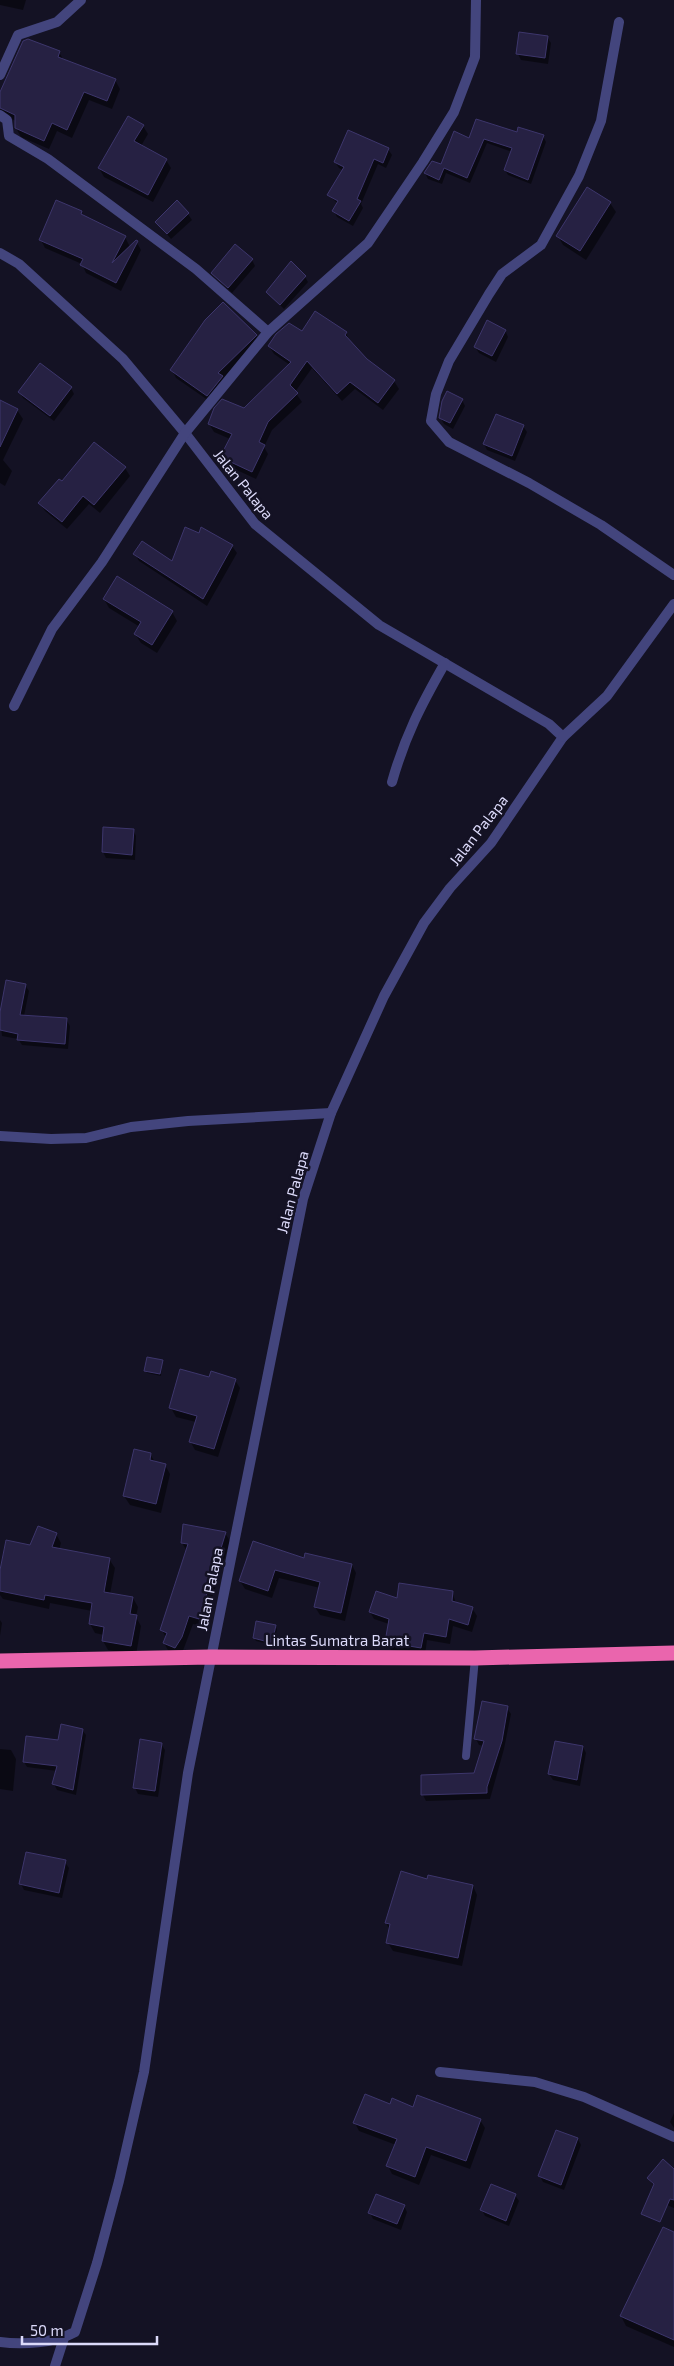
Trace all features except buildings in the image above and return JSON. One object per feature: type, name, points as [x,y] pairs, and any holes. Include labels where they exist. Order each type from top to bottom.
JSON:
[{"type":"highway","name":"Lintas Sumatra Barat","points":[[0,1661],[211,1657],[475,1658],[674,1652]]},
{"type":"street","points":[[0,75],[18,35],[58,22],[81,0]]},
{"type":"street","points":[[14,706],[52,629],[102,562],[185,433],[268,332],[368,243],[444,129],[454,112],[475,57],[476,0]]},
{"type":"street","points":[[619,22],[601,121],[579,176],[541,244],[502,274],[484,302],[450,361],[436,394],[431,421],[449,442],[529,483],[601,525],[674,575]]},
{"type":"street","points":[[0,116],[7,120],[9,136],[64,170],[196,269],[268,332]]},
{"type":"street","name":"Jalan Palapa","points":[[0,253],[19,264],[122,359],[185,433],[254,524],[379,625],[549,724],[563,737],[490,843],[450,888],[424,923],[384,996],[331,1113],[303,1199],[188,1773],[155,2006],[133,2125],[80,2319],[75,2332],[64,2338]]},
{"type":"street","points":[[563,737],[607,696],[674,604]]},
{"type":"street","points":[[392,782],[404,742],[421,705],[445,663]]},
{"type":"street","points":[[0,1136],[86,1138],[131,1127],[150,1125],[331,1113]]},
{"type":"street","points":[[440,2072],[535,2082],[584,2097],[674,2137]]},
{"type":"street","points":[[0,2342],[10,2343],[64,2338],[55,2366]]},
{"type":"lane","points":[[466,1756],[475,1658]]}]
